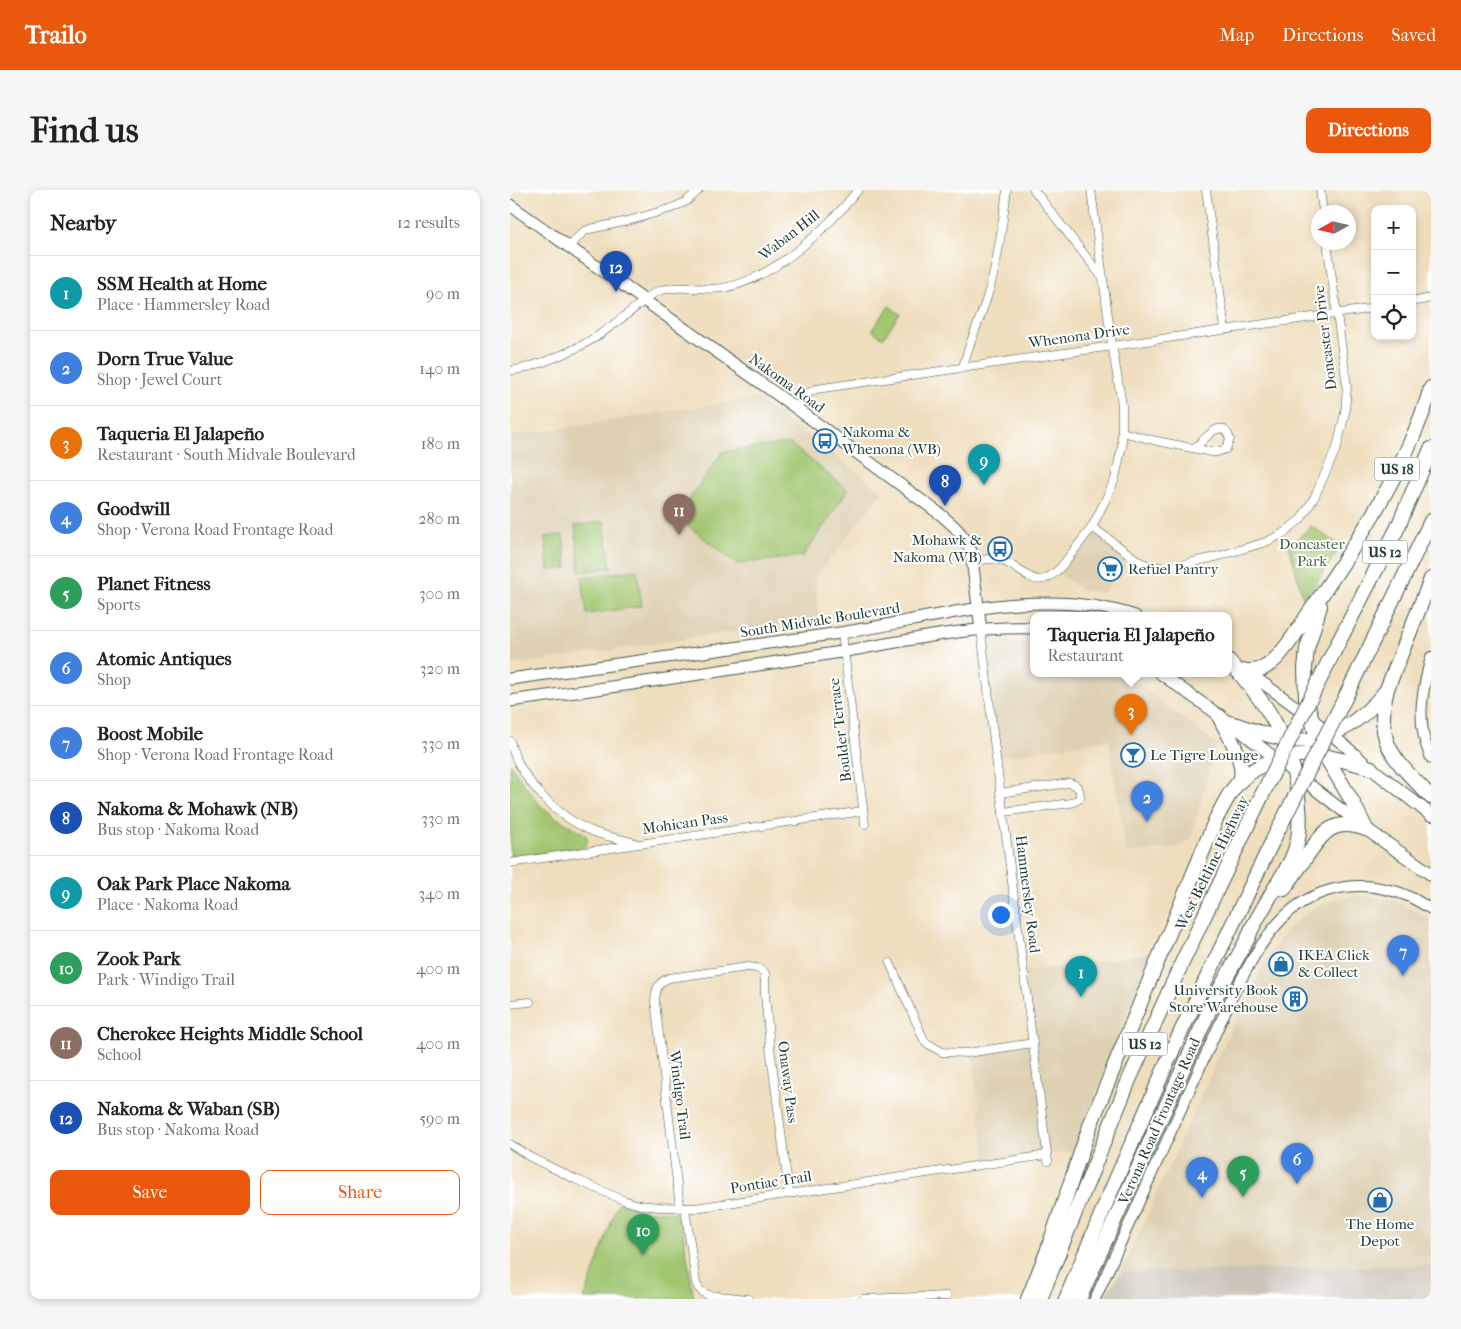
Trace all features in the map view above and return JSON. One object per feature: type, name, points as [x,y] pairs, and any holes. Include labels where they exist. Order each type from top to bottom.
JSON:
[{"type":"highway","name":"US 18","points":[[1431,388],[1415,431],[1387,488],[1350,553],[1324,591],[1307,650],[1305,668],[1306,698],[1317,738],[1366,829],[1431,874]]},
{"type":"highway","name":"West Beltline Highway","points":[[1040,1299],[1143,1047],[1262,795],[1396,529],[1431,449]]},
{"type":"highway","name":"US 12","points":[[1066,1299],[1177,1040],[1274,838],[1431,521]]},
{"type":"highway","points":[[1431,579],[1387,689],[1382,722],[1386,741],[1392,752],[1402,767],[1431,797]]},
{"type":"highway","points":[[1245,670],[1259,670],[1269,664],[1286,645],[1324,591]]},
{"type":"highway","points":[[1079,1299],[1215,998],[1252,928],[1292,859],[1296,846],[1300,816],[1296,776],[1290,756],[1265,704],[1232,664]]},
{"type":"highway","points":[[1224,720],[1283,738],[1299,741],[1317,738],[1332,734],[1358,719],[1373,706],[1387,689]]},
{"type":"highway","points":[[1224,720],[1240,761],[1242,771],[1240,781]]},
{"type":"highway","points":[[1028,1299],[1047,1252],[1102,1096],[1216,819],[1226,800],[1240,781],[1253,771],[1275,760],[1303,754],[1325,756],[1371,768],[1431,816]]},
{"type":"highway","points":[[1248,938],[1256,930],[1319,838],[1328,830],[1340,825],[1352,825],[1366,829]]},
{"type":"main road","name":"Nakoma Road","points":[[510,205],[796,408],[940,514],[961,532],[971,551],[982,630]]},
{"type":"main road","name":"South Midvale Boulevard","points":[[510,679],[842,633],[1026,604],[1074,604],[1121,612]]},
{"type":"main road","points":[[510,701],[982,630],[1030,628]]},
{"type":"main road","points":[[1232,662],[1311,718],[1371,768]]},
{"type":"main road","points":[[1165,677],[1366,829]]},
{"type":"street","points":[[569,247],[583,232],[672,208],[687,201],[699,190]]},
{"type":"street","name":"Waban Hill","points":[[510,371],[538,364],[598,336],[661,289],[723,288],[763,273],[793,254],[814,236],[858,190]]},
{"type":"street","points":[[963,367],[967,348],[988,297],[1007,190]]},
{"type":"street","points":[[1034,190],[1103,278]]},
{"type":"street","points":[[972,561],[995,559],[1004,562],[1030,578],[1040,580],[1056,572],[1092,527],[1114,479],[1122,446],[1122,406],[1091,190]]},
{"type":"street","points":[[1206,190],[1225,329]]},
{"type":"street","points":[[1320,190],[1322,205]]},
{"type":"street","name":"Doncaster Drive","points":[[1092,527],[1140,562],[1150,566],[1168,568],[1266,542],[1282,534],[1301,519],[1314,498],[1337,447],[1346,413],[1346,386],[1328,250]]},
{"type":"street","points":[[1416,301],[1431,298]]},
{"type":"street","name":"Whenona Drive","points":[[796,408],[807,394],[816,389],[1371,309]]},
{"type":"street","points":[[1122,432],[1194,448]]},
{"type":"street","name":"Hammersley Road","points":[[982,630],[1000,793],[1048,1158]]},
{"type":"street","name":"Boulder Terrace","points":[[842,633],[865,824]]},
{"type":"street","points":[[1431,657],[1421,713],[1424,740],[1431,758]]},
{"type":"street","points":[[510,741],[521,769],[546,800],[570,819],[594,832],[640,844]]},
{"type":"street","points":[[1000,793],[1069,783],[1075,784],[1080,792],[1080,797],[1071,802],[1003,812]]},
{"type":"street","name":"Mohican Pass","points":[[510,863],[863,811]]},
{"type":"street","name":"Verona Road Frontage Road","points":[[1095,1299],[1230,1001],[1256,954],[1280,920],[1303,901],[1322,892],[1342,886],[1389,889],[1410,897],[1431,909]]},
{"type":"street","points":[[890,963],[925,1042],[942,1052],[967,1053],[1033,1043]]},
{"type":"street","name":"Windigo Trail","points":[[748,1299],[708,1295],[698,1289],[696,1283],[682,1208],[655,1001],[658,985],[669,978],[748,967],[757,968],[765,973]]},
{"type":"street","name":"Onaway Pass","points":[[765,973],[764,994],[789,1193]]},
{"type":"street","points":[[510,1004],[530,1002]]},
{"type":"street","name":"Pontiac Trail","points":[[510,1144],[530,1157],[574,1179],[623,1200],[640,1205],[682,1208],[695,1208],[789,1193],[1048,1158]]},
{"type":"street","points":[[864,1299],[947,1296]]},
{"type":"shaded area","points":[[756,398],[883,491],[814,579],[820,619],[511,665],[510,436]]},
{"type":"shaded area","points":[[1092,527],[1132,556],[1103,593],[1081,590],[1056,572]]},
{"type":"shaded area","points":[[1004,628],[1008,641],[1030,644],[1030,677],[1130,677],[1216,744],[1191,838],[1180,846],[1126,854],[1109,739],[996,758],[981,630]]},
{"type":"shaded area","points":[[1351,896],[1368,896],[1396,901],[1431,920],[1431,1265],[1121,1272],[1257,975],[1280,939],[1293,924],[1309,911],[1323,904]]},
{"type":"shaded area","points":[[1150,953],[1074,1151],[986,1165],[972,1052],[1033,1043],[1024,972]]},
{"type":"shaded area","points":[[1431,1265],[1431,1299],[1102,1299],[1121,1272]]},
{"type":"green space","points":[[889,306],[900,314],[883,338],[872,330]]},
{"type":"green space","points":[[789,443],[848,490],[803,556],[736,564],[677,517],[722,452]]},
{"type":"green space","points":[[604,521],[611,568],[580,572],[575,526]]},
{"type":"green space","name":"Doncaster Park","points":[[1311,526],[1341,546],[1305,600],[1289,546]]},
{"type":"green space","points":[[563,535],[567,568],[548,570],[545,537]]},
{"type":"green space","points":[[637,570],[642,606],[587,614],[582,577]]},
{"type":"green space","points":[[510,763],[542,807],[585,834],[588,840],[585,847],[510,858]]},
{"type":"green space","points":[[618,1203],[642,1210],[680,1213],[694,1299],[584,1299]]},
{"type":"place","name":"Nakoma & Waban (SB)","points":[[616,292]]},
{"type":"place","name":"Nakoma & Whenona (WB)","points":[[825,441]]},
{"type":"place","name":"Oak Park Place Nakoma","points":[[984,485]]},
{"type":"place","name":"Nakoma & Mohawk (NB)","points":[[945,506]]},
{"type":"place","name":"Cherokee Heights Middle School","points":[[679,535]]},
{"type":"place","name":"Mohawk & Nakoma (WB)","points":[[1000,549]]},
{"type":"place","name":"Refuel Pantry","points":[[1110,569]]},
{"type":"place","name":"Taqueria El Jalapeño","points":[[1131,735]]},
{"type":"place","name":"Le Tigre Lounge","points":[[1133,755]]},
{"type":"place","name":"Dorn True Value","points":[[1147,822]]},
{"type":"place","name":"IKEA Click & Collect","points":[[1281,964]]},
{"type":"place","name":"Boost Mobile","points":[[1403,976]]},
{"type":"place","name":"SSM Health at Home","points":[[1081,997]]},
{"type":"place","name":"University Book Store Warehouse","points":[[1295,999]]},
{"type":"place","name":"Atomic Antiques","points":[[1297,1184]]},
{"type":"place","name":"Planet Fitness","points":[[1243,1197]]},
{"type":"place","name":"Goodwill","points":[[1202,1198]]},
{"type":"place","name":"The Home Depot","points":[[1380,1200]]},
{"type":"place","name":"Zook Park","points":[[643,1255]]}]
